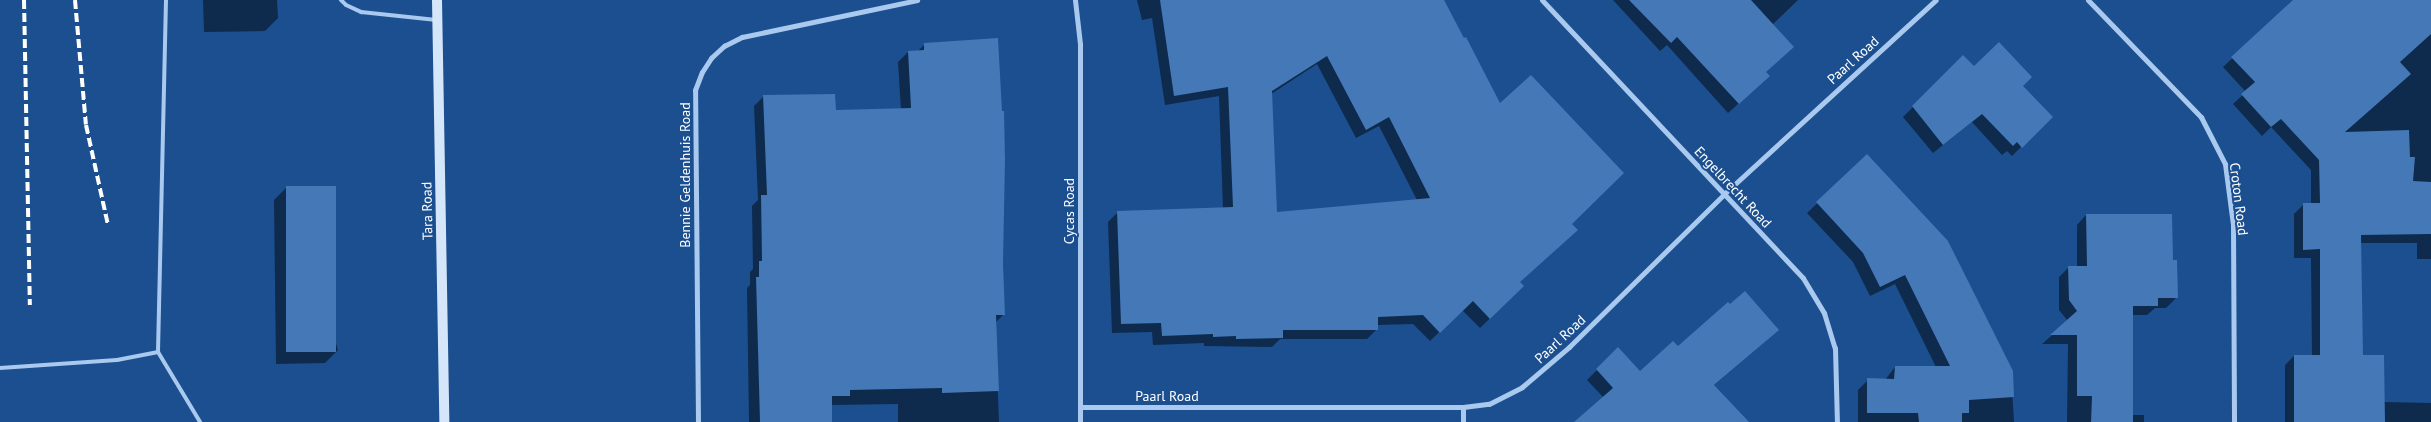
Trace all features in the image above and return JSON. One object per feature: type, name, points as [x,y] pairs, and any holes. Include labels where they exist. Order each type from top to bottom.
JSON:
[{"type":"street","name":"Tara Road","points":[[437,0],[444,422]]},
{"type":"street","name":"Bennie Geldenhuis Road","points":[[698,422],[695,90],[702,72],[711,58],[724,46],[742,37],[917,0]]},
{"type":"street","name":"Cycas Road","points":[[1075,0],[1080,44],[1080,422]]},
{"type":"street","name":"Engelbrecht Road","points":[[1542,0],[1803,278],[1824,313],[1835,348],[1837,422]]},
{"type":"street","name":"Paarl Road","points":[[1080,407],[1463,407],[1489,404],[1522,387],[1569,347],[1724,194],[1936,0]]},
{"type":"street","name":"Croton Road","points":[[2088,0],[2202,117],[2225,164],[2233,225],[2234,422]]},
{"type":"street","points":[[1463,407],[1463,422]]},
{"type":"lane","points":[[166,0],[158,352],[200,422]]},
{"type":"lane","points":[[341,0],[346,6],[360,12],[437,20]]},
{"type":"lane","points":[[0,368],[116,360],[158,352]]},
{"type":"building","points":[[1160,0],[1444,0],[1464,38],[1466,37],[1500,103],[1531,75],[1624,173],[1572,224],[1578,230],[1520,282],[1524,286],[1490,319],[1473,301],[1440,333],[1423,315],[1378,317],[1378,330],[1283,330],[1283,338],[1236,339],[1236,336],[1213,337],[1213,334],[1162,336],[1161,323],[1121,324],[1117,211],[1233,207],[1228,87],[1174,96]],"holes":[[[1327,56],[1366,130],[1389,117],[1430,198],[1277,212],[1272,91]]]},
{"type":"building","points":[[1629,0],[1751,0],[1794,47],[1766,72],[1770,76],[1739,104],[1677,37],[1671,43]]},
{"type":"building","points":[[2293,0],[2431,0],[2431,34],[2400,62],[2411,74],[2345,132],[2409,130],[2410,157],[2415,157],[2413,181],[2431,182],[2431,234],[2361,235],[2363,355],[2384,355],[2385,422],[2294,422],[2294,355],[2320,355],[2320,249],[2303,250],[2303,203],[2320,203],[2319,160],[2281,119],[2271,127],[2241,94],[2255,82],[2231,57]]},
{"type":"building","points":[[998,38],[1002,111],[1004,111],[1005,159],[1003,264],[1005,315],[996,315],[999,391],[942,393],[942,388],[850,390],[850,396],[832,396],[832,422],[760,422],[756,277],[759,277],[759,261],[762,261],[761,195],[767,195],[763,95],[835,94],[836,110],[911,108],[908,51],[924,50],[924,43]]},
{"type":"building","points":[[1999,42],[2032,77],[2023,86],[2053,117],[2022,148],[2017,142],[2013,146],[1982,114],[1943,145],[1912,106],[1963,55],[1974,66]]},
{"type":"building","points":[[1867,154],[1948,241],[2013,371],[2014,397],[1969,400],[1969,413],[1962,413],[1962,422],[1919,422],[1918,413],[1867,413],[1867,378],[1894,379],[1895,366],[1950,366],[1905,275],[1880,287],[1863,253],[1816,202]]},
{"type":"building","points":[[286,186],[336,186],[336,352],[286,352]]},
{"type":"building","points":[[2086,214],[2172,214],[2173,260],[2177,260],[2178,298],[2158,298],[2158,306],[2133,306],[2133,422],[2091,422],[2092,396],[2077,396],[2077,335],[2050,335],[2077,311],[2069,300],[2068,266],[2087,266]]},
{"type":"building","points":[[1745,291],[1779,330],[1714,385],[1749,422],[1574,422],[1613,388],[1596,369],[1618,347],[1640,371],[1673,341],[1678,346],[1728,302],[1730,304]]},
{"type":"railway","points":[[24,0],[30,305]]},
{"type":"railway","points":[[75,0],[86,125],[108,225]]}]
